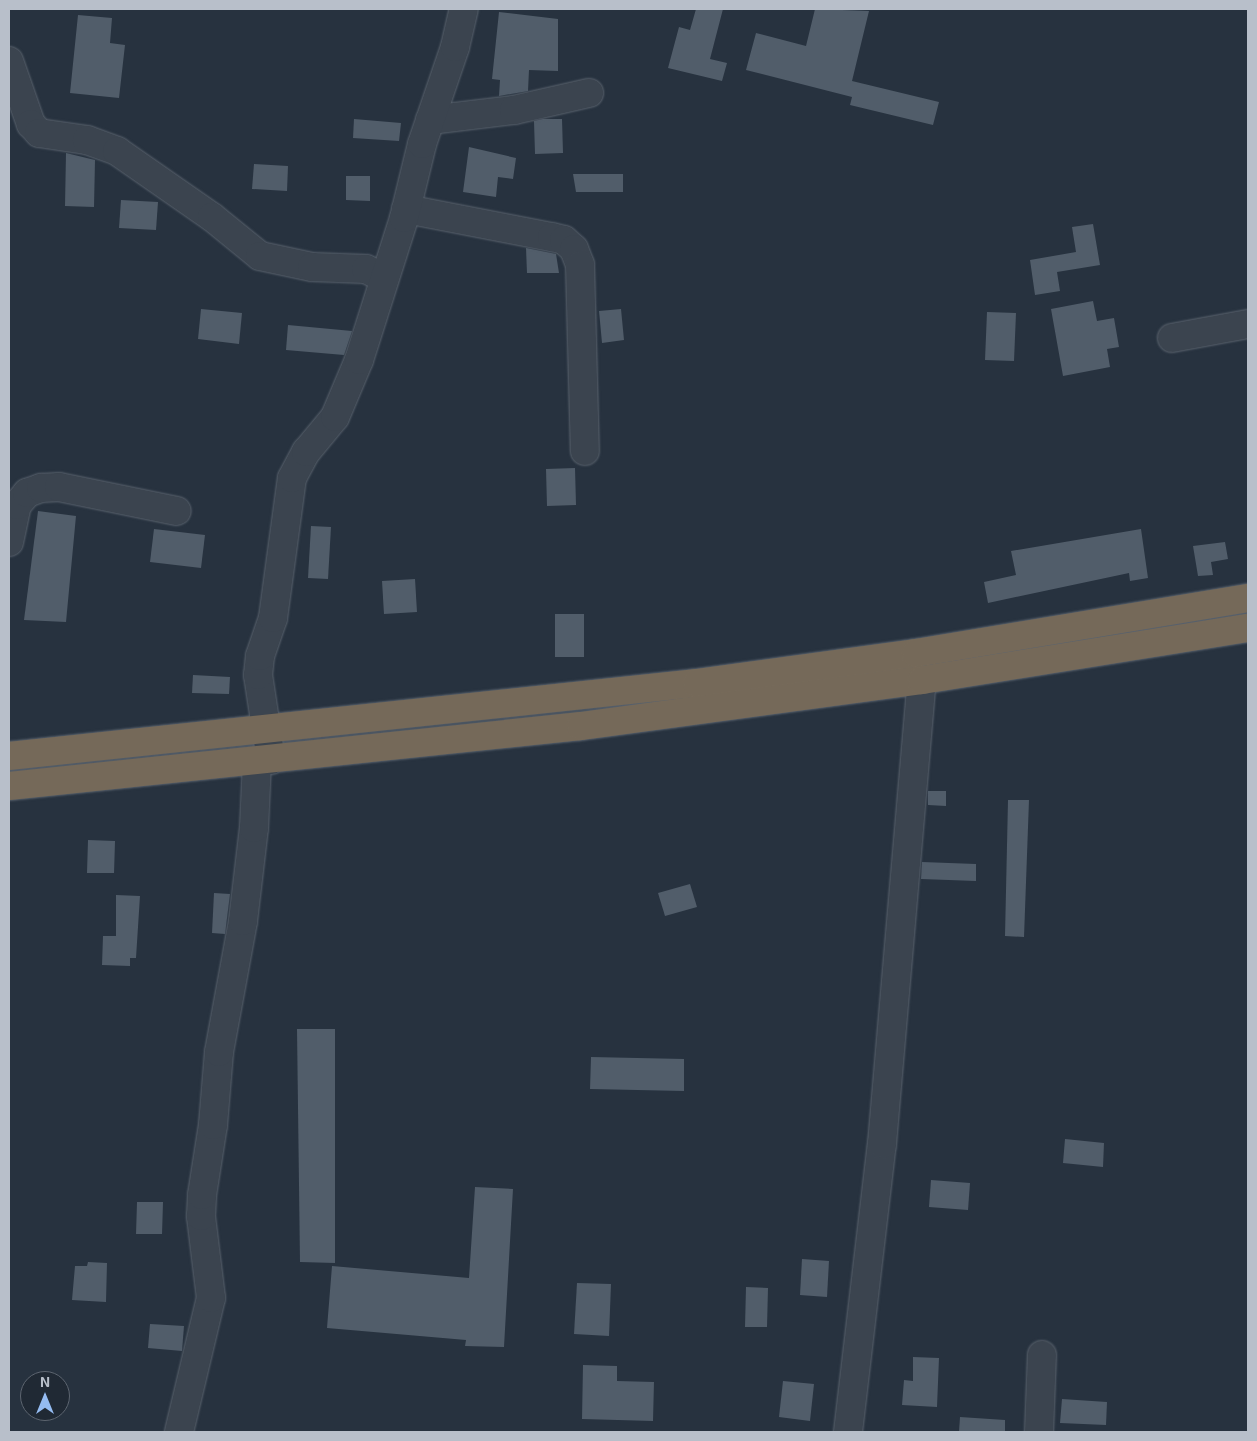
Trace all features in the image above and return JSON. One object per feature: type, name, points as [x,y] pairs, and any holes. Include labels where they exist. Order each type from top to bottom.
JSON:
[{"type":"highway","points":[[9,756],[698,683],[859,661],[1248,598]]},
{"type":"highway","points":[[9,786],[264,761],[581,726],[922,680],[1248,628]]},
{"type":"street","points":[[179,1432],[211,1298],[201,1216],[202,1195],[213,1125],[219,1052],[243,921],[268,730],[258,675],[260,656],[273,618],[292,478],[298,463],[335,417],[344,398],[406,209],[430,120],[455,47],[464,9]]},
{"type":"street","points":[[9,60],[31,124],[39,133],[87,140],[117,152],[212,217],[260,256],[312,267],[366,269],[384,278]]},
{"type":"street","points":[[430,120],[514,110],[589,93]]},
{"type":"street","points":[[406,209],[552,237],[564,240],[574,249],[580,264],[585,451]]},
{"type":"street","points":[[1172,338],[1248,324]]},
{"type":"street","points":[[9,542],[17,505],[27,493],[40,488],[59,487],[177,511]]},
{"type":"street","points":[[848,1432],[882,1144],[922,680]]},
{"type":"street","points":[[1039,1432],[1042,1355]]},
{"type":"building","points":[[696,9],[723,9],[710,59],[727,63],[722,81],[668,68],[679,27],[690,30]]},
{"type":"building","points":[[815,9],[869,11],[852,81],[939,102],[933,125],[850,105],[852,97],[746,70],[756,33],[806,46]]},
{"type":"building","points":[[499,12],[558,19],[558,71],[529,70],[528,91],[499,96],[500,80],[492,79]]},
{"type":"building","points":[[78,15],[112,18],[110,43],[125,45],[119,98],[70,93]]},
{"type":"building","points":[[354,119],[401,123],[399,141],[353,138]]},
{"type":"building","points":[[562,119],[563,153],[535,154],[534,121]]},
{"type":"building","points":[[469,147],[516,158],[513,179],[498,177],[496,197],[463,192]]},
{"type":"building","points":[[66,153],[95,160],[94,207],[65,206]]},
{"type":"building","points":[[254,164],[288,166],[287,191],[252,189]]},
{"type":"building","points":[[573,174],[623,174],[623,192],[576,192]]},
{"type":"building","points":[[346,176],[370,176],[370,201],[346,200]]},
{"type":"building","points":[[121,200],[158,202],[156,230],[119,228]]},
{"type":"building","points":[[1093,224],[1100,265],[1057,272],[1060,291],[1035,295],[1030,260],[1076,252],[1072,227]]},
{"type":"building","points":[[526,248],[556,254],[559,273],[527,273]]},
{"type":"building","points":[[1093,301],[1097,321],[1114,318],[1119,347],[1107,349],[1110,367],[1063,376],[1051,309]]},
{"type":"building","points":[[201,309],[242,313],[239,344],[198,339]]},
{"type":"building","points":[[621,309],[624,340],[602,343],[599,311]]},
{"type":"building","points":[[987,312],[1016,313],[1014,361],[985,360]]},
{"type":"building","points":[[288,325],[352,331],[344,355],[286,350]]},
{"type":"building","points":[[575,468],[576,505],[547,506],[546,469]]},
{"type":"building","points":[[38,511],[76,516],[66,622],[24,620]]},
{"type":"building","points":[[311,526],[331,527],[328,579],[308,578]]},
{"type":"building","points":[[154,529],[205,535],[201,568],[150,562]]},
{"type":"building","points":[[1141,529],[1148,578],[1130,581],[1129,573],[988,603],[984,582],[1016,575],[1011,551]]},
{"type":"building","points":[[1225,542],[1228,559],[1211,562],[1213,575],[1198,576],[1193,546]]},
{"type":"building","points":[[415,579],[417,612],[384,614],[382,581]]},
{"type":"building","points":[[555,614],[584,614],[584,657],[555,657]]},
{"type":"building","points":[[193,675],[230,677],[229,694],[192,693]]},
{"type":"building","points":[[928,791],[946,791],[946,806],[928,805]]},
{"type":"building","points":[[1008,800],[1029,800],[1024,937],[1005,936]]},
{"type":"building","points":[[88,840],[115,841],[114,873],[87,873]]},
{"type":"building","points":[[922,862],[976,864],[976,881],[921,879]]},
{"type":"building","points":[[690,884],[697,907],[665,916],[658,893]]},
{"type":"building","points":[[214,893],[230,894],[225,934],[212,933]]},
{"type":"building","points":[[116,895],[140,896],[136,958],[130,958],[130,966],[102,965],[103,936],[116,936]]},
{"type":"building","points":[[297,1029],[335,1029],[335,1263],[300,1262]]},
{"type":"building","points":[[591,1057],[684,1059],[684,1091],[590,1089]]},
{"type":"building","points":[[1065,1139],[1104,1143],[1103,1167],[1063,1163]]},
{"type":"building","points":[[931,1180],[970,1183],[968,1210],[929,1207]]},
{"type":"building","points":[[475,1187],[513,1189],[504,1347],[465,1346],[466,1340],[327,1328],[332,1266],[469,1278]]},
{"type":"building","points":[[137,1202],[163,1202],[162,1234],[136,1234]]},
{"type":"building","points":[[802,1259],[829,1261],[827,1297],[800,1295]]},
{"type":"building","points":[[88,1262],[107,1263],[106,1302],[72,1300],[75,1266],[87,1266]]},
{"type":"building","points":[[577,1283],[611,1284],[609,1336],[574,1334]]},
{"type":"building","points":[[746,1287],[768,1288],[767,1327],[745,1327]]},
{"type":"building","points":[[150,1324],[184,1326],[182,1351],[148,1348]]},
{"type":"building","points":[[913,1357],[939,1358],[937,1407],[902,1405],[904,1380],[913,1381]]},
{"type":"building","points":[[583,1365],[617,1366],[617,1381],[654,1382],[653,1421],[582,1419]]},
{"type":"building","points":[[783,1381],[814,1384],[810,1421],[779,1417]]},
{"type":"building","points":[[1062,1399],[1107,1402],[1106,1425],[1060,1423]]},
{"type":"building","points":[[960,1417],[1005,1420],[1005,1432],[959,1432]]}]
